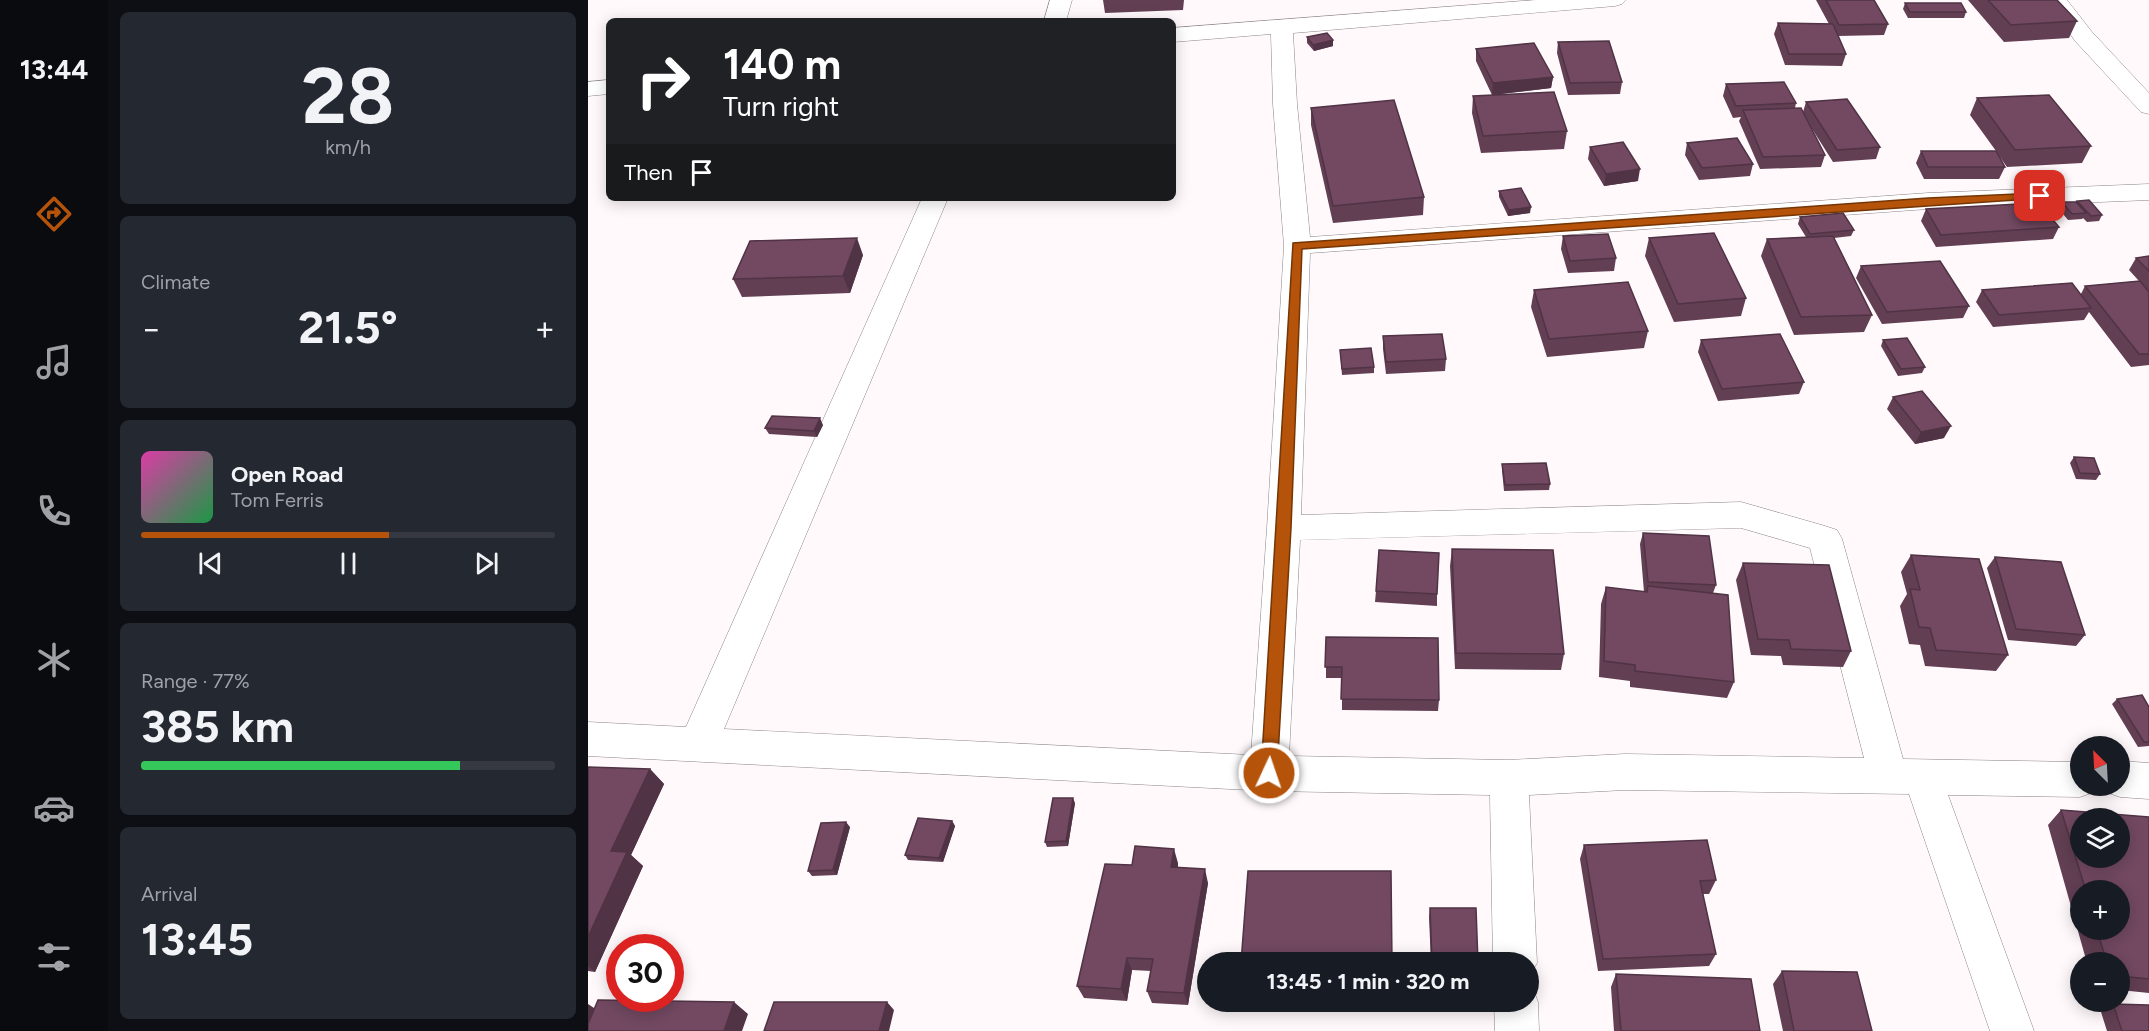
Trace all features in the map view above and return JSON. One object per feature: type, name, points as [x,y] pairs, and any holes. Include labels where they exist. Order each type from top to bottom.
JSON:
[{"type":"street","points":[[1056,18],[1061,0]]},
{"type":"street","points":[[1312,23],[1316,0]]},
{"type":"street","points":[[1176,35],[1615,0]]},
{"type":"street","points":[[2056,0],[2084,37],[2149,107]]},
{"type":"street","points":[[1269,773],[1284,528],[1297,246],[1285,104],[1282,27]]},
{"type":"street","points":[[588,89],[606,87]]},
{"type":"street","points":[[1297,246],[1928,201],[2149,192]]},
{"type":"street","points":[[698,744],[934,201]]},
{"type":"street","points":[[1284,528],[1741,515],[1825,539],[1905,775],[2012,1031]]},
{"type":"street","points":[[588,739],[1269,773],[1509,778],[1625,772],[2070,779]]},
{"type":"street","points":[[1509,778],[1515,952]]},
{"type":"street","points":[[2130,780],[2149,781]]},
{"type":"street","points":[[1516,1012],[1517,1031]]},
{"type":"building","points":[[1826,0],[1874,0],[1888,24],[1839,25]]},
{"type":"building","points":[[1988,0],[2057,0],[2077,21],[2011,25]]},
{"type":"building","points":[[1905,3],[1961,3],[1966,12],[1910,12]]},
{"type":"building","points":[[1778,23],[1833,24],[1846,54],[1789,54]]},
{"type":"building","points":[[1327,33],[1333,40],[1313,45],[1307,37]]},
{"type":"building","points":[[1609,41],[1622,82],[1570,83],[1558,42]]},
{"type":"building","points":[[1534,43],[1553,77],[1493,83],[1476,49]]},
{"type":"building","points":[[1784,82],[1796,103],[1736,106],[1726,84]]},
{"type":"building","points":[[1554,92],[1567,131],[1483,136],[1473,96]]},
{"type":"building","points":[[2049,95],[2091,146],[2015,150],[1977,98]]},
{"type":"building","points":[[1847,99],[1880,147],[1837,150],[1806,102]]},
{"type":"building","points":[[1394,100],[1424,197],[1333,206],[1311,108]]},
{"type":"building","points":[[1801,108],[1825,155],[1763,157],[1743,110]]},
{"type":"building","points":[[1737,138],[1753,164],[1702,168],[1687,143]]},
{"type":"building","points":[[1623,142],[1640,169],[1606,174],[1590,147]]},
{"type":"building","points":[[1921,151],[1996,151],[2005,167],[1928,167]]},
{"type":"building","points":[[1521,188],[1531,207],[1509,210],[1499,191]]},
{"type":"building","points":[[2089,200],[2102,215],[2091,216],[2077,201]]},
{"type":"building","points":[[2062,202],[2076,202],[2086,213],[2072,214]]},
{"type":"building","points":[[2039,203],[2059,227],[1941,235],[1926,209]]},
{"type":"building","points":[[1843,213],[1854,230],[1810,234],[1800,217]]},
{"type":"building","points":[[1714,233],[1746,298],[1678,304],[1649,238]]},
{"type":"building","points":[[1608,234],[1616,258],[1570,261],[1563,236]]},
{"type":"building","points":[[1833,236],[1872,315],[1801,317],[1767,239]]},
{"type":"building","points":[[857,238],[843,276],[733,279],[750,241]]},
{"type":"building","points":[[2149,256],[2149,271],[2136,258]]},
{"type":"building","points":[[1940,261],[1969,306],[1887,312],[1861,266]]},
{"type":"building","points":[[2140,281],[2149,292],[2149,354],[2139,354],[2085,286]]},
{"type":"building","points":[[1628,282],[1648,331],[1549,339],[1534,290]]},
{"type":"building","points":[[2072,283],[2091,308],[1999,315],[1982,290]]},
{"type":"building","points":[[1442,334],[1446,359],[1386,362],[1383,336]]},
{"type":"building","points":[[1780,334],[1804,382],[1722,389],[1701,340]]},
{"type":"building","points":[[1907,338],[1925,367],[1901,369],[1883,340]]},
{"type":"building","points":[[1371,348],[1374,367],[1342,369],[1340,350]]},
{"type":"building","points":[[1922,391],[1951,426],[1921,432],[1893,397]]},
{"type":"building","points":[[772,416],[820,418],[814,431],[765,428]]},
{"type":"building","points":[[2074,457],[2094,458],[2100,474],[2080,473]]},
{"type":"building","points":[[1546,463],[1550,484],[1505,485],[1502,464]]},
{"type":"building","points":[[1643,533],[1709,536],[1716,585],[1648,582]]},
{"type":"building","points":[[1452,549],[1553,550],[1564,654],[1456,653]]},
{"type":"building","points":[[1379,550],[1439,553],[1437,594],[1376,591]]},
{"type":"building","points":[[1911,555],[1979,559],[2008,655],[1936,650],[1930,628],[1919,627],[1910,589],[1920,590]]},
{"type":"building","points":[[1995,557],[2061,562],[2085,635],[2016,629]]},
{"type":"building","points":[[1743,563],[1829,565],[1851,651],[1791,649],[1789,640],[1758,639]]},
{"type":"building","points":[[1648,586],[1728,595],[1734,682],[1635,671],[1635,665],[1604,661],[1606,587],[1647,592]]},
{"type":"building","points":[[1326,637],[1438,638],[1439,700],[1341,699],[1342,667],[1325,667]]},
{"type":"building","points":[[2142,695],[2149,707],[2149,742],[2144,742],[2117,699]]},
{"type":"building","points":[[588,767],[650,769],[611,851],[627,852],[588,937]]},
{"type":"building","points":[[1053,798],[1073,798],[1066,841],[1045,842]]},
{"type":"building","points":[[2061,810],[2070,811],[2070,839]]},
{"type":"building","points":[[2130,815],[2149,817],[2149,979],[2130,977],[2130,952],[2104,952],[2100,940],[2130,940],[2130,880],[2083,880],[2079,868],[2130,868]]},
{"type":"building","points":[[918,818],[952,821],[939,858],[905,855]]},
{"type":"building","points":[[846,822],[833,870],[808,871],[821,823]]},
{"type":"building","points":[[1707,840],[1716,880],[1700,881],[1716,954],[1603,959],[1584,845]]},
{"type":"building","points":[[1135,846],[1174,849],[1171,867],[1205,869],[1184,993],[1147,991],[1153,959],[1127,958],[1121,989],[1077,986],[1105,864],[1132,865]]},
{"type":"building","points":[[1248,871],[1391,871],[1392,952],[1242,952]]},
{"type":"building","points":[[1430,908],[1476,908],[1478,952],[1432,952]]},
{"type":"building","points":[[1782,971],[1857,972],[1872,1031],[1794,1031]]},
{"type":"building","points":[[1616,974],[1751,979],[1760,1031],[1621,1031]]},
{"type":"building","points":[[598,1000],[606,1000],[606,1012],[684,1012],[684,1001],[734,1002],[724,1031],[588,1031],[588,1024]]},
{"type":"building","points":[[774,1002],[887,1002],[879,1031],[764,1031]]},
{"type":"building","points":[[2130,1004],[2149,1005],[2149,1031],[2122,1031],[2116,1012],[2130,1012]]},
{"type":"route","points":[[1269,773],[1284,528],[1297,246],[1928,201],[2040,196]]}]
